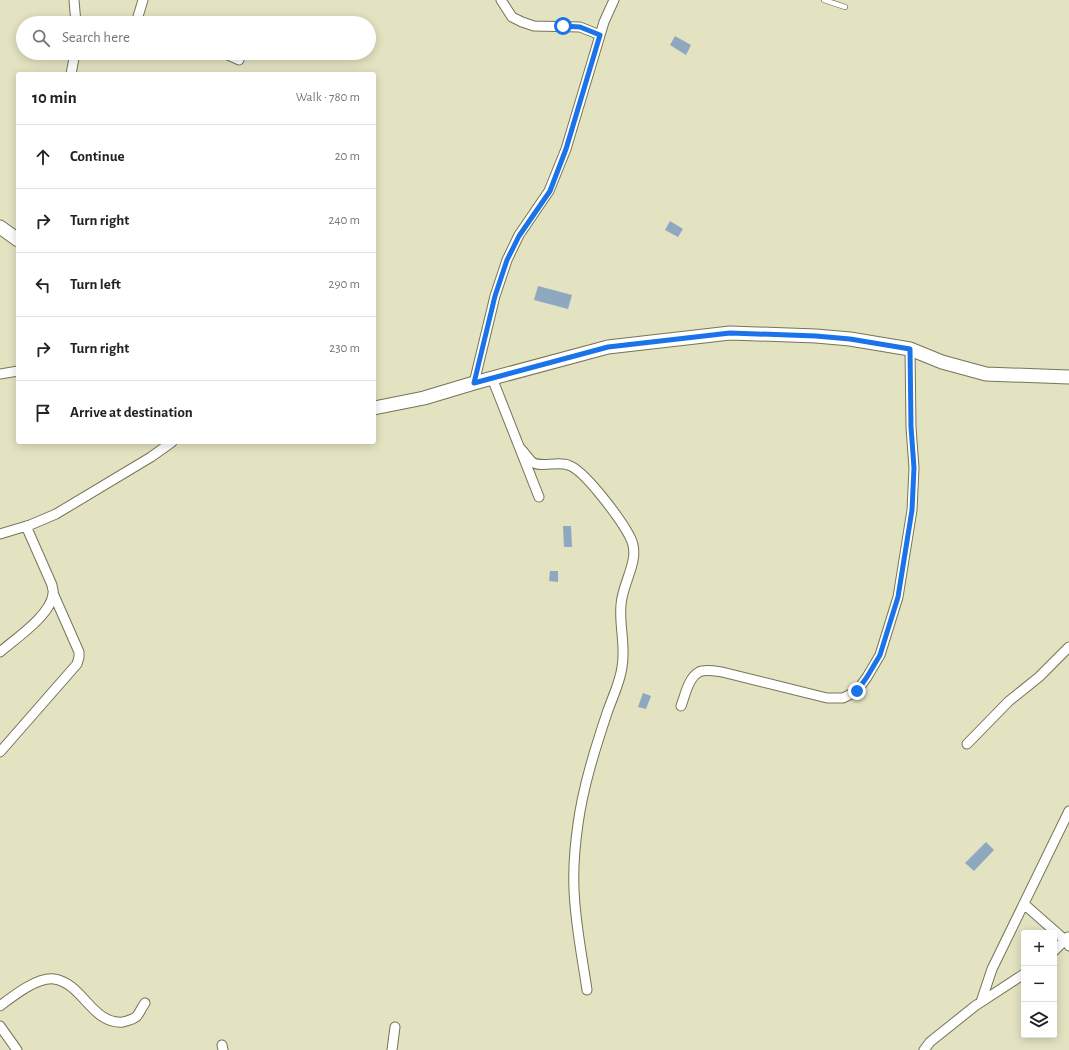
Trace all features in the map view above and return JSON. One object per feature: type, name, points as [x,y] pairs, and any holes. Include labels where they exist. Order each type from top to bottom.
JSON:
[{"type":"street","points":[[74,0],[75,16]]},
{"type":"street","points":[[138,16],[143,0]]},
{"type":"street","points":[[501,0],[512,17],[522,22],[534,26],[580,27],[600,35]]},
{"type":"street","points":[[474,383],[495,296],[507,260],[519,236],[550,191],[566,149],[604,22],[614,0]]},
{"type":"street","points":[[71,72],[74,60]]},
{"type":"street","points":[[0,227],[16,239]]},
{"type":"street","points":[[376,408],[424,398],[608,347],[730,333],[816,336],[850,339],[910,349],[942,362],[986,374],[1069,377]]},
{"type":"street","points":[[681,706],[691,680],[700,672],[722,672],[828,698],[843,698],[857,691],[867,677],[880,655],[898,597],[912,510],[914,468],[911,427],[910,349]]},
{"type":"street","points":[[0,374],[16,371]]},
{"type":"street","points":[[492,378],[539,497]]},
{"type":"street","points":[[0,534],[26,526],[56,514],[152,457],[169,444]]},
{"type":"street","points":[[520,448],[533,462],[537,464],[558,463],[569,465],[580,471],[618,518],[634,545],[633,561],[620,604],[624,646],[622,667],[596,747],[582,799],[578,824],[574,888],[575,908],[586,990]]},
{"type":"street","points":[[0,752],[77,664],[80,657],[52,585],[26,526]]},
{"type":"street","points":[[0,652],[34,623],[46,610],[54,593]]},
{"type":"street","points":[[967,744],[1009,701],[1039,677],[1069,646]]},
{"type":"street","points":[[981,1002],[992,970],[1069,811]]},
{"type":"street","points":[[1024,904],[1068,941],[1057,949]]},
{"type":"street","points":[[924,1050],[930,1042],[981,1002],[1021,976]]},
{"type":"street","points":[[0,1006],[39,981],[55,979],[70,985],[102,1017],[110,1021],[126,1021],[136,1017],[145,1002]]},
{"type":"street","points":[[0,1026],[17,1050]]},
{"type":"street","points":[[392,1050],[395,1027]]},
{"type":"lane","points":[[824,0],[845,7]]},
{"type":"building","points":[[675,36],[691,45],[686,55],[670,45]]},
{"type":"building","points":[[670,221],[683,229],[678,237],[665,230]]},
{"type":"building","points":[[538,286],[572,295],[568,309],[534,300]]},
{"type":"building","points":[[563,526],[571,526],[572,547],[564,547]]},
{"type":"building","points":[[550,571],[558,571],[558,582],[549,581]]},
{"type":"building","points":[[643,693],[651,696],[646,709],[638,707]]},
{"type":"building","points":[[986,842],[994,850],[974,871],[965,863]]},
{"type":"route","points":[[563,26],[580,27],[600,35],[566,149],[550,191],[519,236],[507,260],[495,296],[474,383],[608,347],[730,333],[816,336],[850,339],[910,349],[911,427],[914,468],[912,510],[898,597],[880,655],[857,691]]}]
